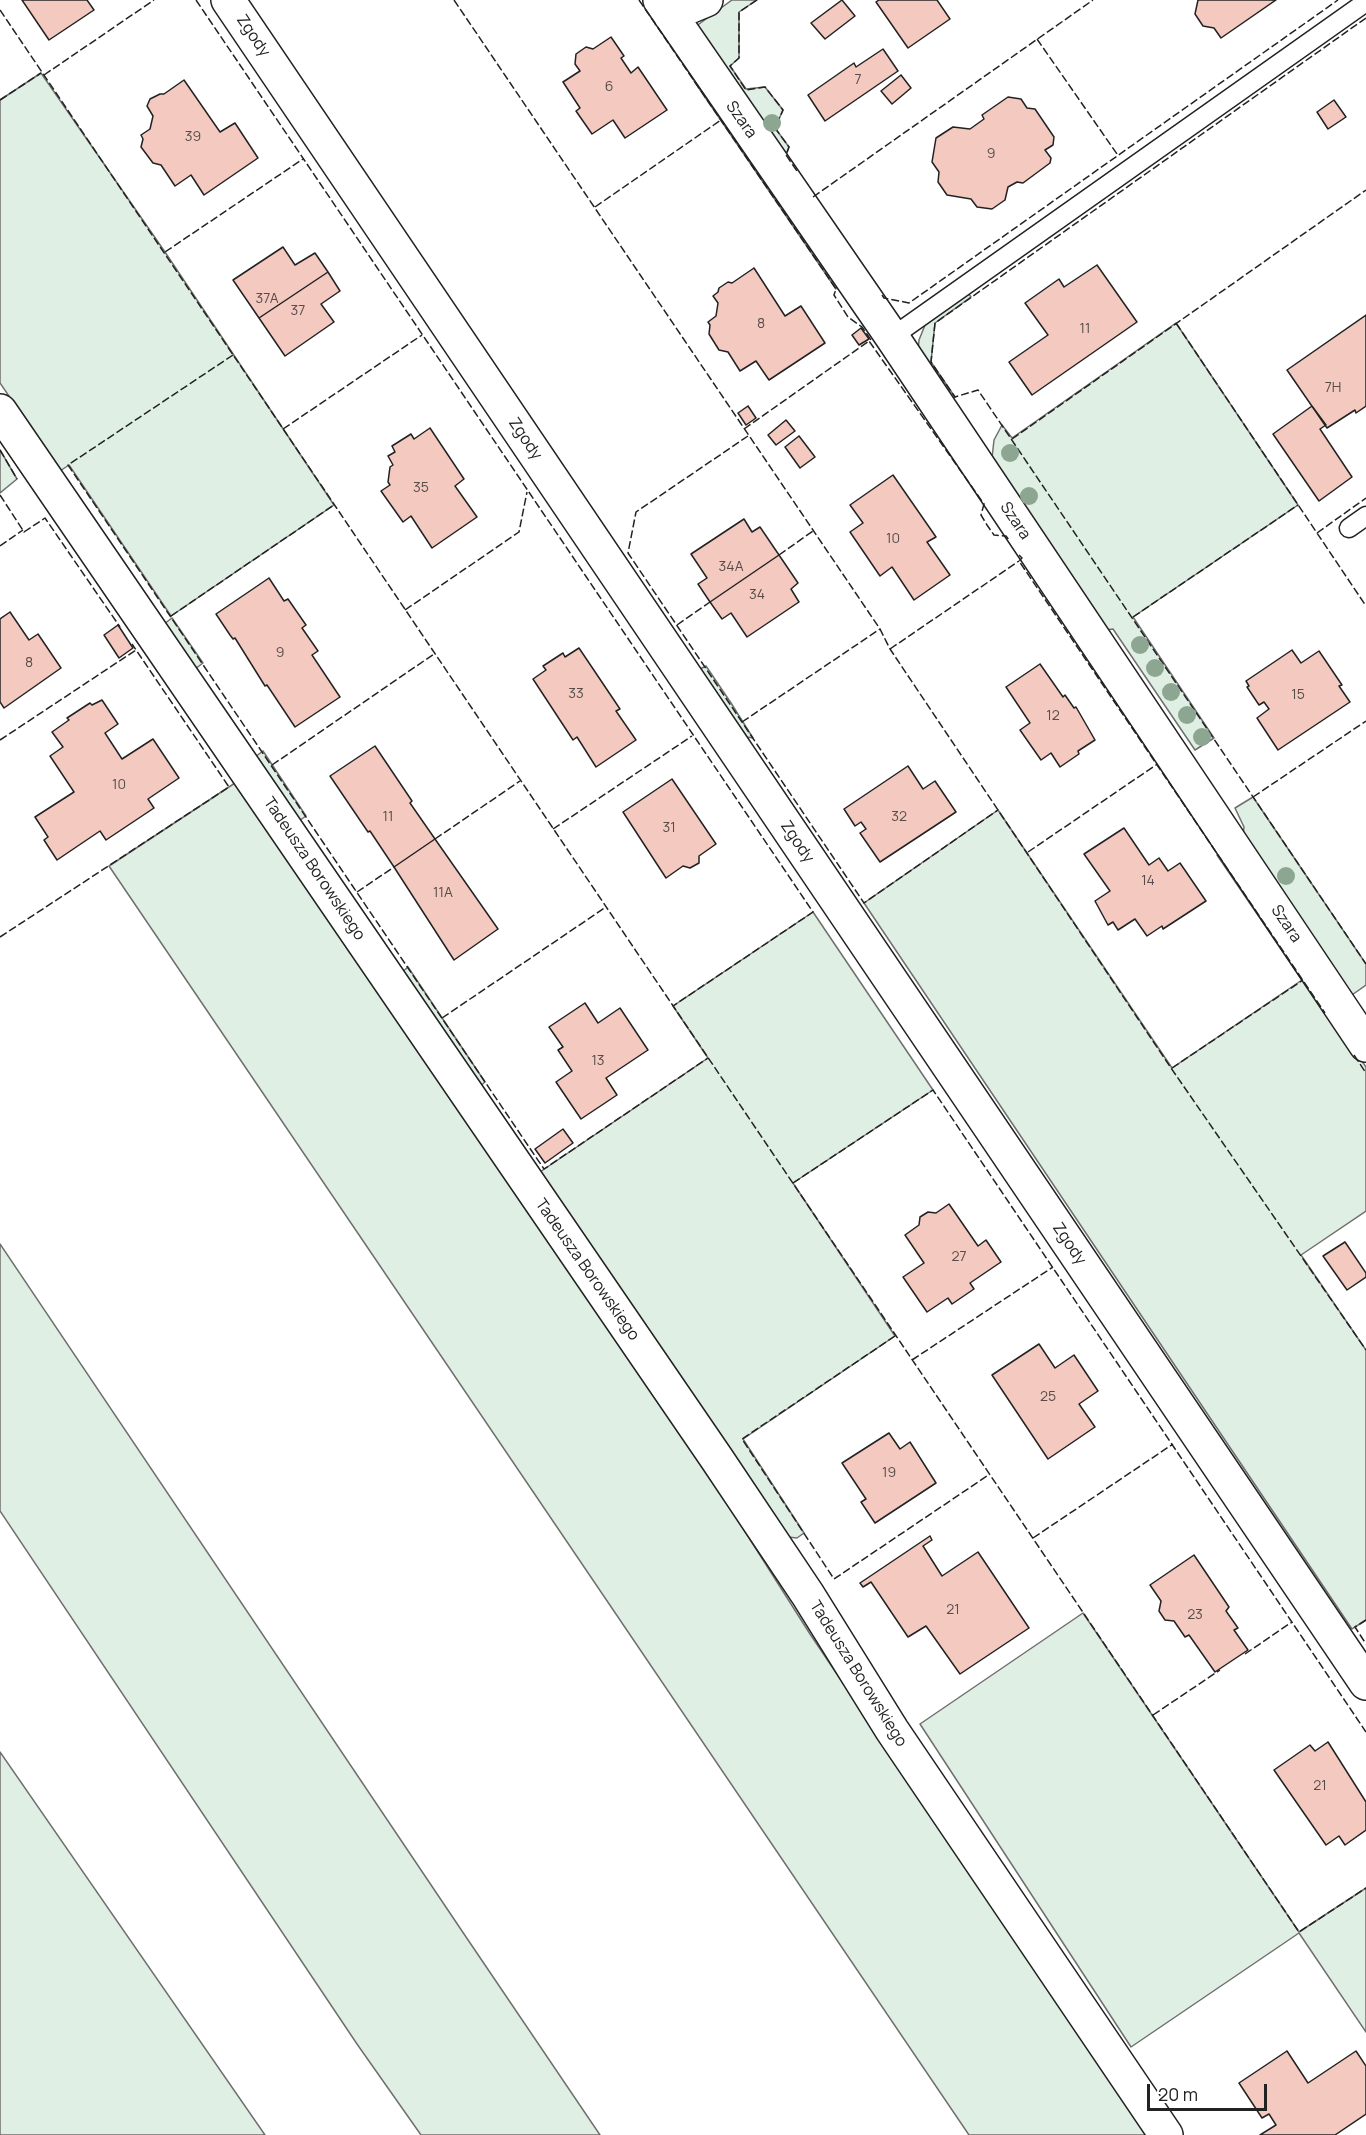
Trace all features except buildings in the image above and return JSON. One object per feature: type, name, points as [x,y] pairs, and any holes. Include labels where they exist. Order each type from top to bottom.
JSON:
[{"type":"street","name":"Zgody","points":[[228,0],[1366,1683]]},
{"type":"street","points":[[665,8],[706,0]]},
{"type":"street","name":"Szara","points":[[665,8],[892,337],[1366,1045]]},
{"type":"street","name":"Tadeusza Borowskiego","points":[[0,411],[724,1469],[808,1595],[892,1730],[1166,2135]]},
{"type":"lane","points":[[892,337],[1366,2]]},
{"type":"lane","points":[[1349,528],[1366,516]]},
{"type":"green space","points":[[732,0],[757,0],[739,12],[739,58],[730,66],[746,89],[765,87],[783,110],[775,128],[789,147],[786,155],[695,27]]},
{"type":"green space","points":[[41,73],[165,252],[334,505],[171,616],[69,465],[60,471],[0,383],[0,100]]},
{"type":"green space","points":[[699,78],[839,283],[836,289],[694,81]]},
{"type":"green space","points":[[968,293],[971,297],[935,323],[931,362],[955,397],[949,400],[918,351],[919,340],[925,325]]},
{"type":"green space","points":[[1176,323],[1298,505],[1133,617],[1214,738],[1195,750],[1113,629],[1106,630],[992,458],[994,440],[1002,425],[1012,438]]},
{"type":"green space","points":[[0,450],[17,479],[0,493]]},
{"type":"green space","points":[[172,618],[203,663],[195,669],[164,624]]},
{"type":"green space","points":[[706,666],[753,738],[747,737],[700,669]]},
{"type":"green space","points":[[263,751],[306,816],[299,821],[255,757]]},
{"type":"green space","points":[[235,783],[706,1470],[810,1634],[1147,2135],[969,2135],[109,866]]},
{"type":"green space","points":[[1253,797],[1366,964],[1366,985],[1349,997],[1243,836],[1244,827],[1235,808]]},
{"type":"green space","points":[[998,810],[1172,1068],[1302,980],[1217,855],[1222,851],[1366,1067],[1366,1211],[1301,1255],[1366,1350],[1366,1620],[1352,1629],[864,903]]},
{"type":"green space","points":[[813,912],[933,1090],[793,1183],[895,1336],[743,1439],[804,1533],[797,1538],[788,1537],[540,1172],[708,1058],[673,1006]]},
{"type":"green space","points":[[408,967],[485,1082],[479,1087],[401,973]]},
{"type":"green space","points":[[0,1244],[600,2135],[421,2135],[357,2044],[0,1511]]},
{"type":"green space","points":[[1083,1613],[1299,1932],[1366,1888],[1366,2032],[1299,1933],[1131,2047],[920,1724]]},
{"type":"green space","points":[[0,1752],[265,2135],[0,2135]]},
{"type":"fence","points":[[44,75],[154,0]]},
{"type":"fence","points":[[196,0],[813,912],[673,1006]]},
{"type":"fence","points":[[454,0],[880,629],[890,649],[1171,1068],[1366,1350]]},
{"type":"fence","points":[[639,0],[836,289],[834,295],[848,317],[862,327],[871,340],[869,341],[984,504],[981,515],[987,525],[994,535],[1006,536],[1009,540]]},
{"type":"fence","points":[[757,0],[739,12],[739,58],[730,66],[746,90],[765,87],[783,110],[775,128],[789,147],[786,155],[797,171]]},
{"type":"fence","points":[[813,197],[1093,0]]},
{"type":"fence","points":[[882,295],[884,298],[909,303],[1338,0]]},
{"type":"fence","points":[[0,10],[1299,1932],[1366,1888]]},
{"type":"fence","points":[[1366,18],[935,323],[931,362],[955,397],[978,390],[1366,964]]},
{"type":"fence","points":[[1037,39],[1117,154]]},
{"type":"fence","points":[[0,100],[41,73]]},
{"type":"fence","points":[[595,207],[721,120]]},
{"type":"fence","points":[[165,252],[303,159]]},
{"type":"fence","points":[[1012,439],[1366,190]]},
{"type":"fence","points":[[1176,323],[1366,606]]},
{"type":"fence","points":[[283,429],[422,335]]},
{"type":"fence","points":[[744,429],[869,341]]},
{"type":"fence","points":[[233,355],[68,465],[544,1169],[708,1058]]},
{"type":"fence","points":[[748,436],[636,512],[628,553],[864,903],[998,810]]},
{"type":"fence","points":[[0,450],[17,479]]},
{"type":"fence","points":[[405,610],[519,532],[527,492]]},
{"type":"fence","points":[[0,495],[24,532],[45,518],[120,627]]},
{"type":"fence","points":[[1317,533],[1366,498]]},
{"type":"fence","points":[[171,616],[334,505]]},
{"type":"fence","points":[[1133,617],[1298,505]]},
{"type":"fence","points":[[0,546],[23,530]]},
{"type":"fence","points":[[779,555],[813,531]]},
{"type":"fence","points":[[1019,555],[1022,558],[1019,561],[1325,1013]]},
{"type":"fence","points":[[890,649],[1019,561]]},
{"type":"fence","points":[[677,625],[710,602]]},
{"type":"fence","points":[[742,722],[880,629]]},
{"type":"fence","points":[[0,937],[229,787],[132,644]]},
{"type":"fence","points":[[0,740],[136,650]]},
{"type":"fence","points":[[272,765],[434,654]]},
{"type":"fence","points":[[1253,797],[1366,721]]},
{"type":"fence","points":[[553,829],[692,736]]},
{"type":"fence","points":[[1028,852],[1156,765]]},
{"type":"fence","points":[[435,839],[520,781]]},
{"type":"fence","points":[[357,892],[394,867]]},
{"type":"fence","points":[[442,1018],[606,907]]},
{"type":"fence","points":[[1172,1068],[1303,980]]},
{"type":"fence","points":[[1354,1055],[1366,1073]]},
{"type":"fence","points":[[793,1183],[933,1090],[1366,1732]]},
{"type":"fence","points":[[912,1360],[1053,1267]]},
{"type":"fence","points":[[895,1336],[742,1439],[834,1579],[990,1474]]},
{"type":"fence","points":[[1033,1538],[1173,1444]]},
{"type":"fence","points":[[1366,1620],[1355,1627],[1366,1644]]},
{"type":"fence","points":[[1245,1654],[1292,1622]]},
{"type":"fence","points":[[1153,1715],[1220,1670]]}]
